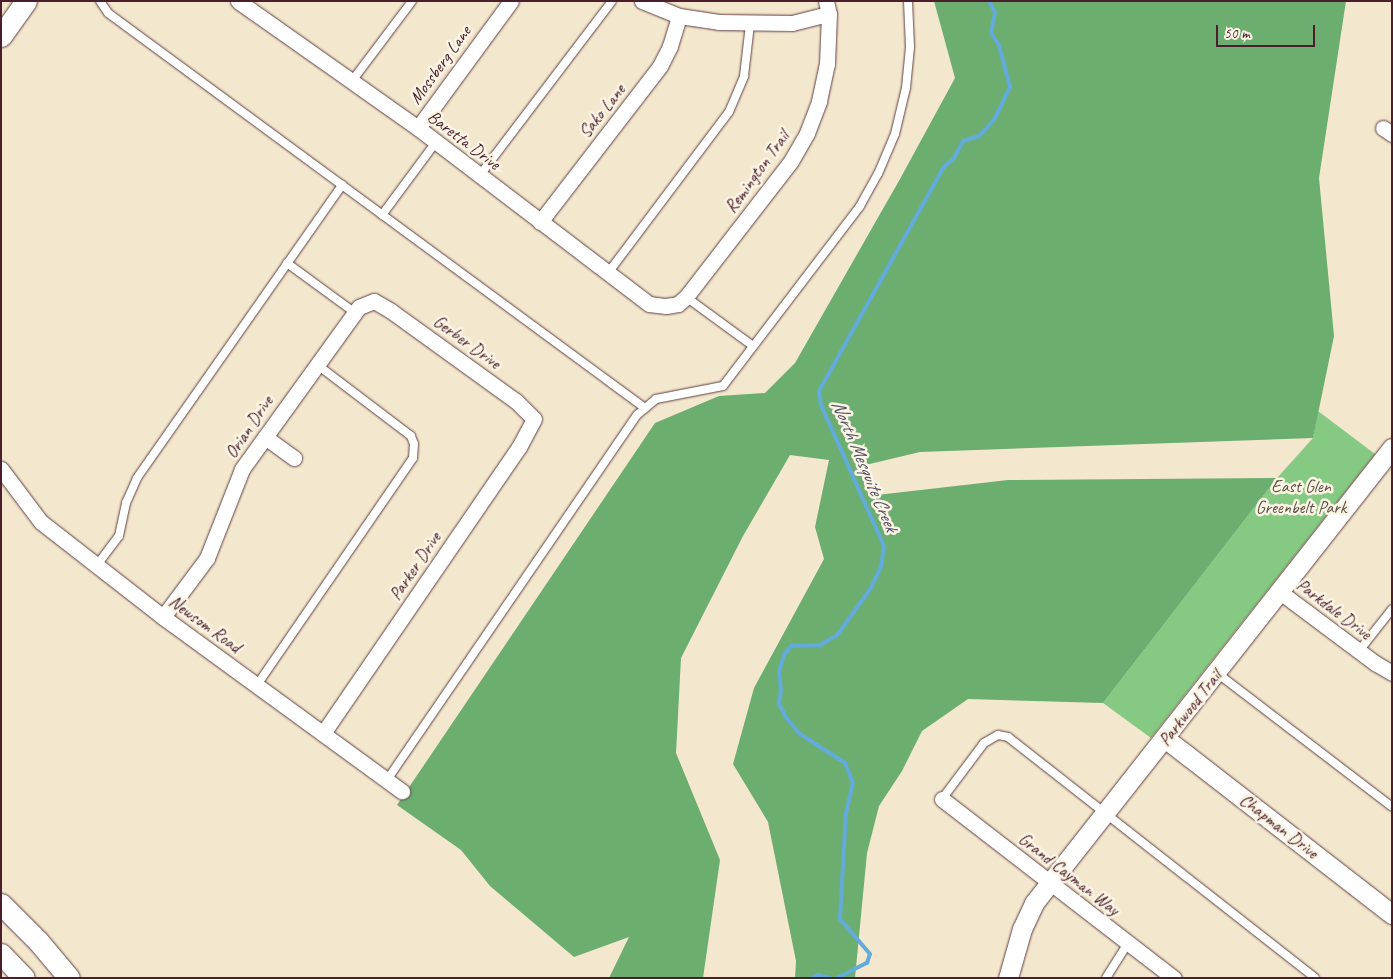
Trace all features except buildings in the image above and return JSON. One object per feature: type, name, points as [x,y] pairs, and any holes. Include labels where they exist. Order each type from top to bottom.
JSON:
[{"type":"main road","points":[[1,36],[26,1]]},
{"type":"main road","points":[[1,904],[38,941],[69,978]]},
{"type":"main road","points":[[1,954],[24,978]]},
{"type":"street","name":"Baretta Drive","points":[[238,1],[418,128],[649,304],[666,306]]},
{"type":"street","name":"Mossberg Lane","points":[[418,128],[511,1]]},
{"type":"street","points":[[642,1],[679,16],[750,24],[792,23],[827,8]]},
{"type":"street","name":"Remington Trail","points":[[666,306],[678,304],[686,297],[791,161],[807,133],[819,101],[827,64],[827,8]]},
{"type":"street","name":"Sako Lane","points":[[540,222],[660,66],[670,46],[679,16]]},
{"type":"street","name":"Orian Drive","points":[[163,617],[207,558],[242,469],[354,312],[359,307],[374,302]]},
{"type":"street","name":"Gerber Drive","points":[[374,302],[391,311],[516,401],[534,419]]},
{"type":"street","name":"Parker Drive","points":[[323,733],[520,447],[534,419]]},
{"type":"street","points":[[264,437],[294,458]]},
{"type":"street","name":"Parkwood Trail","points":[[1008,978],[1022,929],[1034,903],[1166,739],[1392,448]]},
{"type":"street","name":"Newsom Road","points":[[1,470],[41,522],[163,617],[402,791]]},
{"type":"street","name":"Parkdale Drive","points":[[1280,592],[1359,651],[1392,673]]},
{"type":"street","name":"Chapman Drive","points":[[1166,739],[1392,914]]},
{"type":"street","name":"Grand Cayman Way","points":[[942,799],[1174,978]]},
{"type":"lane","points":[[100,1],[108,13],[645,408]]},
{"type":"lane","points":[[352,81],[412,1]]},
{"type":"lane","points":[[480,176],[612,1]]},
{"type":"lane","points":[[387,780],[637,415],[656,399],[723,386],[860,206],[878,174],[895,134],[906,88],[910,47],[908,1]]},
{"type":"lane","points":[[608,273],[729,112],[744,76],[750,24]]},
{"type":"lane","points":[[382,215],[436,142]]},
{"type":"lane","points":[[96,565],[119,536],[126,503],[137,478],[342,185]]},
{"type":"lane","points":[[288,263],[354,312]]},
{"type":"lane","points":[[686,297],[753,346]]},
{"type":"lane","points":[[257,686],[413,458],[414,444],[411,436],[316,364]]},
{"type":"lane","points":[[1359,651],[1392,609]]},
{"type":"lane","points":[[1217,673],[1392,807]]},
{"type":"lane","points":[[942,799],[984,743],[998,735],[1008,738],[1314,978]]},
{"type":"lane","points":[[1106,978],[1128,943]]},
{"type":"green space","points":[[934,1],[1346,1],[1319,178],[1334,336],[1313,438],[920,452],[857,467],[877,495],[1008,480],[1277,478],[1103,703],[968,699],[922,731],[902,771],[879,806],[867,853],[855,978],[795,978],[796,961],[768,822],[733,764],[754,688],[824,559],[815,527],[829,460],[790,455],[743,536],[681,658],[676,753],[720,860],[703,978],[609,978],[629,937],[574,957],[490,886],[461,850],[397,805],[655,423],[719,396],[765,393],[795,363],[955,78]]},
{"type":"green space","name":"East Glen Greenbelt Park","points":[[1318,411],[1375,454],[1151,738],[1103,703],[1277,478],[1313,438]]},
{"type":"waterway","name":"North Mesquite Creek","points":[[837,978],[867,963],[870,954],[840,919],[846,813],[853,783],[845,763],[800,734],[787,719],[779,704],[781,690],[779,672],[784,655],[791,646],[820,645],[837,635],[871,588],[881,567],[884,546],[821,405],[819,391],[943,168],[954,158],[963,141],[979,136],[994,120],[1010,87],[999,45],[991,33],[995,12],[989,1]]},
{"type":"waterway","name":"North Mesquite Creek","points":[[812,978],[818,975],[830,978]]}]
